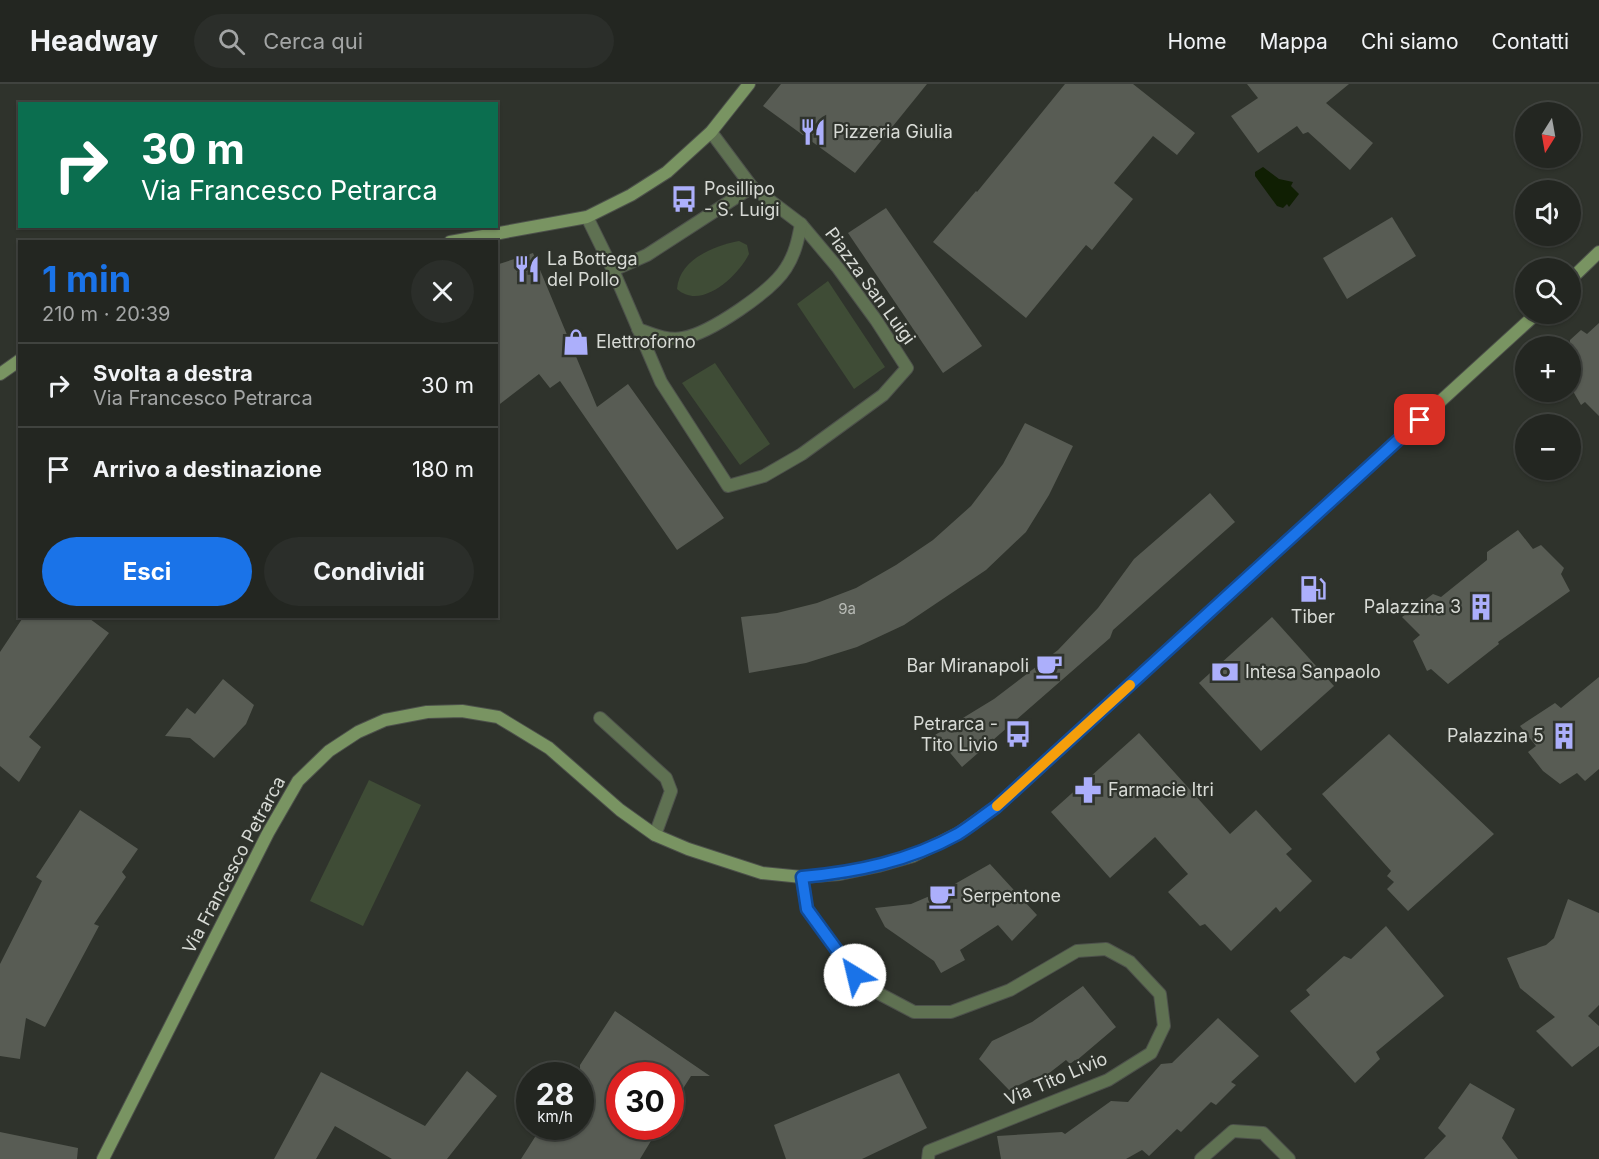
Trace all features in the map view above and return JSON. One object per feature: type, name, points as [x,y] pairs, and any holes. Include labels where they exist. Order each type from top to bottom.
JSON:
[{"type":"street","points":[[461,240],[587,217],[631,195],[667,172],[711,132],[749,84]]},
{"type":"street","name":"Piazza San Luigi","points":[[587,217],[662,382],[728,486],[764,476],[802,454],[883,395],[907,368],[870,311],[838,268],[801,224],[752,187],[711,132]]},
{"type":"street","points":[[613,270],[647,255],[752,187]]},
{"type":"street","name":"Piazza San Luigi","points":[[638,329],[660,337],[683,338],[716,325],[760,295],[785,271],[796,250],[801,224]]},
{"type":"street","points":[[1581,269],[1599,252]]},
{"type":"street","name":"Via Francesco Petrarca","points":[[103,1159],[268,833],[293,790],[329,751],[358,732],[385,720],[427,712],[462,711],[498,717],[549,748],[620,810],[655,835],[688,849],[762,873],[802,877],[840,874],[878,866],[913,855],[959,833],[996,807],[1525,324]]},
{"type":"street","points":[[0,374],[18,361]]},
{"type":"street","points":[[600,718],[666,778],[671,790],[655,835]]},
{"type":"street","name":"Via Tito Livio","points":[[802,877],[807,909],[855,975],[878,993],[914,1012],[951,1012],[1010,990],[1077,951],[1106,949],[1130,962],[1160,994],[1164,1026],[1150,1053],[1108,1080],[929,1151],[927,1159]]},
{"type":"street","points":[[1202,1159],[1233,1131],[1263,1133],[1289,1159]]},
{"type":"shaded area","points":[[1263,167],[1279,179],[1293,182],[1291,186],[1299,194],[1289,207],[1287,204],[1283,208],[1277,206],[1255,176],[1255,172]]},
{"type":"shaded area","points":[[739,241],[747,245],[749,254],[728,281],[718,288],[697,296],[687,295],[677,289],[679,279],[691,262],[708,251]]},
{"type":"shaded area","points":[[828,281],[885,367],[854,389],[797,304]]},
{"type":"shaded area","points":[[715,363],[770,444],[740,465],[682,383]]},
{"type":"shaded area","points":[[369,780],[421,805],[363,926],[310,901]]},
{"type":"building","points":[[781,84],[927,84],[855,173],[763,106]]},
{"type":"building","points":[[1065,84],[1133,84],[1195,133],[1177,155],[1153,136],[1114,183],[1133,199],[1092,250],[1086,245],[1026,318],[933,242]]},
{"type":"building","points":[[1247,84],[1349,84],[1326,103],[1373,143],[1350,170],[1308,132],[1303,134],[1297,126],[1258,153],[1231,116],[1258,98]]},
{"type":"building","points":[[886,208],[982,346],[943,373],[848,233]]},
{"type":"building","points":[[1392,217],[1416,256],[1347,299],[1323,258]]},
{"type":"building","points":[[533,253],[597,407],[628,384],[724,518],[677,550],[560,381],[550,388],[539,374],[498,405],[498,264]]},
{"type":"building","points":[[1599,323],[1599,416],[1585,402],[1581,405],[1579,402],[1581,336],[1574,336],[1581,330],[1587,334]]},
{"type":"building","points":[[1025,423],[1073,446],[1049,495],[1026,532],[986,570],[904,625],[857,647],[806,663],[749,673],[741,617],[777,613],[817,603],[856,588],[933,540],[971,506],[1003,464]]},
{"type":"building","points":[[1210,493],[1235,522],[1113,630],[1110,638],[962,767],[935,735],[994,699],[1058,650],[1098,608],[1134,559]]},
{"type":"building","name":"Palazzina 3","points":[[1518,530],[1533,549],[1541,545],[1564,568],[1561,574],[1570,591],[1498,642],[1499,644],[1448,684],[1431,669],[1427,671],[1413,641],[1420,635],[1402,617],[1433,594],[1441,597],[1487,560],[1487,552]]},
{"type":"building","points":[[1272,617],[1334,686],[1261,751],[1199,683]]},
{"type":"building","points":[[23,618],[89,618],[109,633],[29,737],[41,747],[19,782],[0,766],[0,652]]},
{"type":"building","name":"Palazzina 5","points":[[1599,677],[1599,769],[1585,781],[1577,773],[1560,784],[1543,771],[1528,752],[1536,746],[1520,726],[1555,703],[1561,708]]},
{"type":"building","points":[[223,679],[254,705],[246,724],[214,758],[190,738],[165,736],[187,708],[195,714]]},
{"type":"building","points":[[1139,733],[1230,834],[1256,810],[1292,849],[1286,854],[1312,881],[1280,912],[1276,907],[1231,951],[1205,924],[1200,926],[1168,892],[1188,874],[1155,837],[1110,878],[1051,812]]},
{"type":"building","points":[[1389,734],[1494,834],[1408,911],[1387,889],[1394,882],[1387,876],[1391,871],[1322,794]]},
{"type":"building","points":[[80,810],[138,849],[122,872],[126,877],[94,924],[99,926],[45,1027],[26,1018],[20,1059],[0,1056],[0,964],[42,881],[36,877]]},
{"type":"building","points":[[990,864],[1037,915],[1012,941],[998,925],[960,950],[965,960],[941,973],[934,961],[885,927],[875,908],[911,904],[946,889]]},
{"type":"building","points":[[1568,899],[1599,913],[1599,1005],[1588,1016],[1599,1026],[1599,1046],[1572,1067],[1536,1031],[1555,1017],[1520,988],[1507,958],[1546,945],[1554,938]]},
{"type":"building","points":[[1386,926],[1444,996],[1376,1052],[1380,1059],[1355,1083],[1290,1011],[1310,995],[1306,990],[1344,956],[1351,959]]},
{"type":"building","points":[[1083,986],[1116,1027],[1076,1061],[1070,1064],[1066,1060],[1039,1081],[1033,1078],[1009,1090],[979,1059],[992,1041],[1032,1022]]},
{"type":"building","points":[[615,1011],[710,1076],[691,1076],[684,1087],[684,1062],[606,1062],[606,1140],[652,1140],[640,1159],[521,1159],[533,1140],[594,1140],[594,1062],[582,1062]]},
{"type":"building","points":[[1218,1018],[1259,1056],[1231,1082],[1236,1085],[1216,1105],[1211,1102],[1181,1132],[1177,1129],[1149,1156],[1142,1150],[1126,1159],[1001,1159],[997,1136],[1062,1132],[1065,1134],[1111,1101],[1128,1102],[1161,1064],[1172,1063]]},
{"type":"building","points":[[467,1071],[497,1096],[447,1159],[392,1159],[335,1126],[316,1159],[274,1159],[321,1072],[425,1126]]},
{"type":"building","points":[[899,1073],[927,1128],[862,1159],[786,1159],[774,1125]]},
{"type":"building","points":[[1470,1083],[1515,1109],[1502,1138],[1518,1159],[1424,1159],[1446,1136],[1438,1128]]},
{"type":"building","points":[[0,1132],[78,1148],[77,1159],[0,1159]]},
{"type":"slow traffic","points":[[997,806],[1130,685]]},
{"type":"place","name":"Pizzeria Giulia","points":[[813,132]]},
{"type":"place","name":"Posillipo - S. Luigi","points":[[684,199]]},
{"type":"place","name":"La Bottega del Pollo","points":[[527,269]]},
{"type":"place","name":"Elettroforno","points":[[576,342]]},
{"type":"place","name":"Tiber","points":[[1313,589]]},
{"type":"place","name":"Palazzina 3","points":[[1481,607]]},
{"type":"place","name":"Bar Miranapoli","points":[[1049,666]]},
{"type":"place","name":"Intesa Sanpaolo","points":[[1225,672]]},
{"type":"place","name":"Petrarca - Tito Livio","points":[[1018,734]]},
{"type":"place","name":"Palazzina 5","points":[[1564,736]]},
{"type":"place","name":"Farmacie Itri","points":[[1088,790]]},
{"type":"place","name":"Serpentone","points":[[942,896]]},
{"type":"route","points":[[855,975],[807,909],[802,877],[840,874],[878,866],[913,855],[959,833],[996,807],[1420,420]]}]
